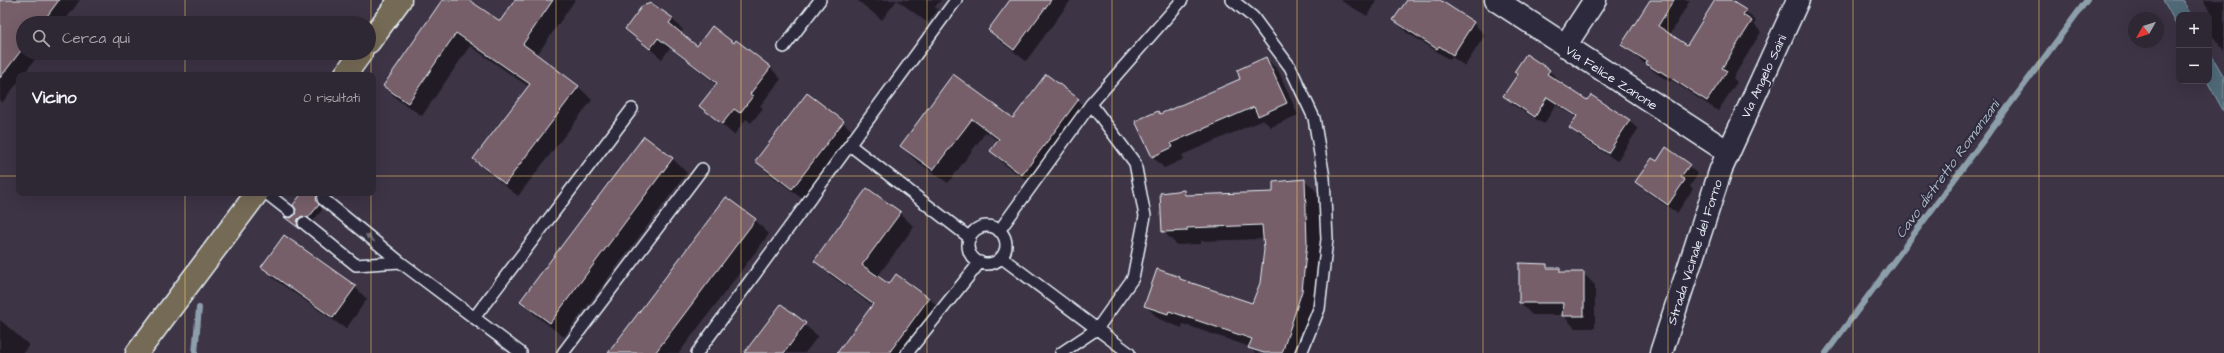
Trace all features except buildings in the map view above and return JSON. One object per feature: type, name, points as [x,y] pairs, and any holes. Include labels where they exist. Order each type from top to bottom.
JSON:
[{"type":"main road","points":[[376,33],[400,0]]},
{"type":"main road","points":[[347,72],[356,60]]},
{"type":"main road","points":[[137,353],[255,196]]},
{"type":"street","name":"Via Felice Zanone","points":[[1496,0],[1728,152]]},
{"type":"street","points":[[1565,46],[1595,0]]},
{"type":"street","name":"Via Angelo Saini","points":[[1728,152],[1798,0]]},
{"type":"street","name":"Strada Vicinale del Forno","points":[[1661,353],[1728,152]]},
{"type":"lane","points":[[784,47],[820,0]]},
{"type":"lane","points":[[697,353],[851,146],[956,0]]},
{"type":"lane","points":[[999,231],[1091,104],[1182,0]]},
{"type":"lane","points":[[1232,0],[1253,17],[1290,68],[1314,118],[1324,178],[1327,239],[1318,309],[1300,353]]},
{"type":"lane","points":[[1061,353],[1097,329],[1132,278],[1145,216],[1135,163],[1091,104]]},
{"type":"lane","points":[[474,318],[632,109]]},
{"type":"lane","points":[[851,146],[970,238]]},
{"type":"lane","points":[[563,353],[702,169]]},
{"type":"lane","points":[[270,196],[289,211]]},
{"type":"lane","points":[[323,200],[400,262],[521,353]]},
{"type":"lane","points":[[304,223],[356,265],[400,262]]},
{"type":"lane","points":[[984,226],[991,226],[999,231],[1006,244],[1002,258],[988,264],[980,262],[972,256],[969,250],[970,238],[973,232],[984,226]]},
{"type":"lane","points":[[1002,258],[1129,353]]},
{"type":"lane","points":[[907,353],[980,262]]},
{"type":"water","points":[[2163,0],[2183,0],[2189,12],[2176,12],[2176,24]]},
{"type":"water","points":[[2212,56],[2224,77],[2224,112],[2209,84],[2212,84]]},
{"type":"waterway","name":"Cavo distretto Romanzani","points":[[1826,353],[2087,0]]},
{"type":"waterway","name":"Cavo distretto Romanzani","points":[[195,353],[199,308]]}]
